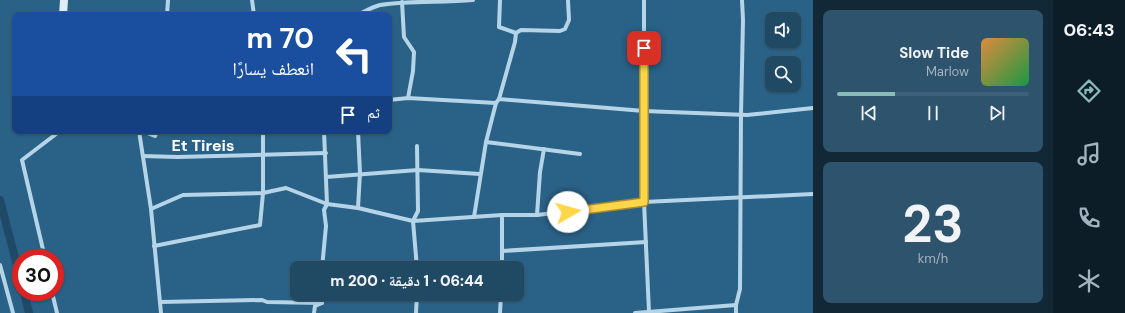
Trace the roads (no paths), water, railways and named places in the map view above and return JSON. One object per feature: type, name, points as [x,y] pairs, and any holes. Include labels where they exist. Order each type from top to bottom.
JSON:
[{"type":"street","points":[[64,0],[64,12]]},
{"type":"street","points":[[167,12],[168,0]]},
{"type":"street","points":[[252,0],[254,12]]},
{"type":"street","points":[[362,12],[379,2],[473,0]]},
{"type":"street","points":[[500,0],[499,27],[516,33],[522,30],[560,31],[565,29],[569,20],[568,0]]},
{"type":"street","points":[[644,0],[644,202],[649,312]]},
{"type":"street","points":[[736,313],[736,305],[740,289],[742,0]]},
{"type":"street","points":[[402,2],[404,37],[414,52],[413,71],[408,98]]},
{"type":"street","points":[[474,217],[486,142],[515,42],[516,33]]},
{"type":"street","points":[[392,100],[408,98],[497,101],[644,111],[741,114],[813,108]]},
{"type":"street","points":[[43,249],[22,160],[56,134]]},
{"type":"street","points":[[141,134],[151,209],[161,313]]},
{"type":"street","points":[[154,246],[260,225],[263,193],[263,134]]},
{"type":"street","points":[[323,261],[326,226],[324,210],[327,204],[324,134]]},
{"type":"street","points":[[358,134],[360,174],[358,208]]},
{"type":"street","points":[[486,142],[580,154]]},
{"type":"street","points":[[416,261],[413,221],[418,211],[417,146]]},
{"type":"street","points":[[537,215],[540,172],[544,150]]},
{"type":"street","points":[[143,156],[177,157],[326,153]]},
{"type":"street","points":[[326,177],[418,170],[480,174]]},
{"type":"street","points":[[151,209],[183,195],[263,193],[286,188],[327,204],[358,208],[413,221],[502,215],[537,215],[644,202],[813,194]]},
{"type":"street","points":[[502,215],[502,261]]},
{"type":"street","points":[[502,251],[646,242]]},
{"type":"street","points":[[0,265],[13,313]]},
{"type":"street","points":[[160,302],[262,300],[267,302],[322,303]]},
{"type":"street","points":[[54,301],[57,313]]},
{"type":"street","points":[[416,313],[417,301]]},
{"type":"street","points":[[500,313],[501,301]]},
{"type":"street","points":[[314,313],[315,306],[322,303]]},
{"type":"street","points":[[636,313],[736,305]]},
{"type":"waterway","points":[[0,200],[13,249]]},
{"type":"waterway","points":[[26,301],[29,313]]},
{"type":"district","name":"Et Tireis","points":[[203,145]]}]
